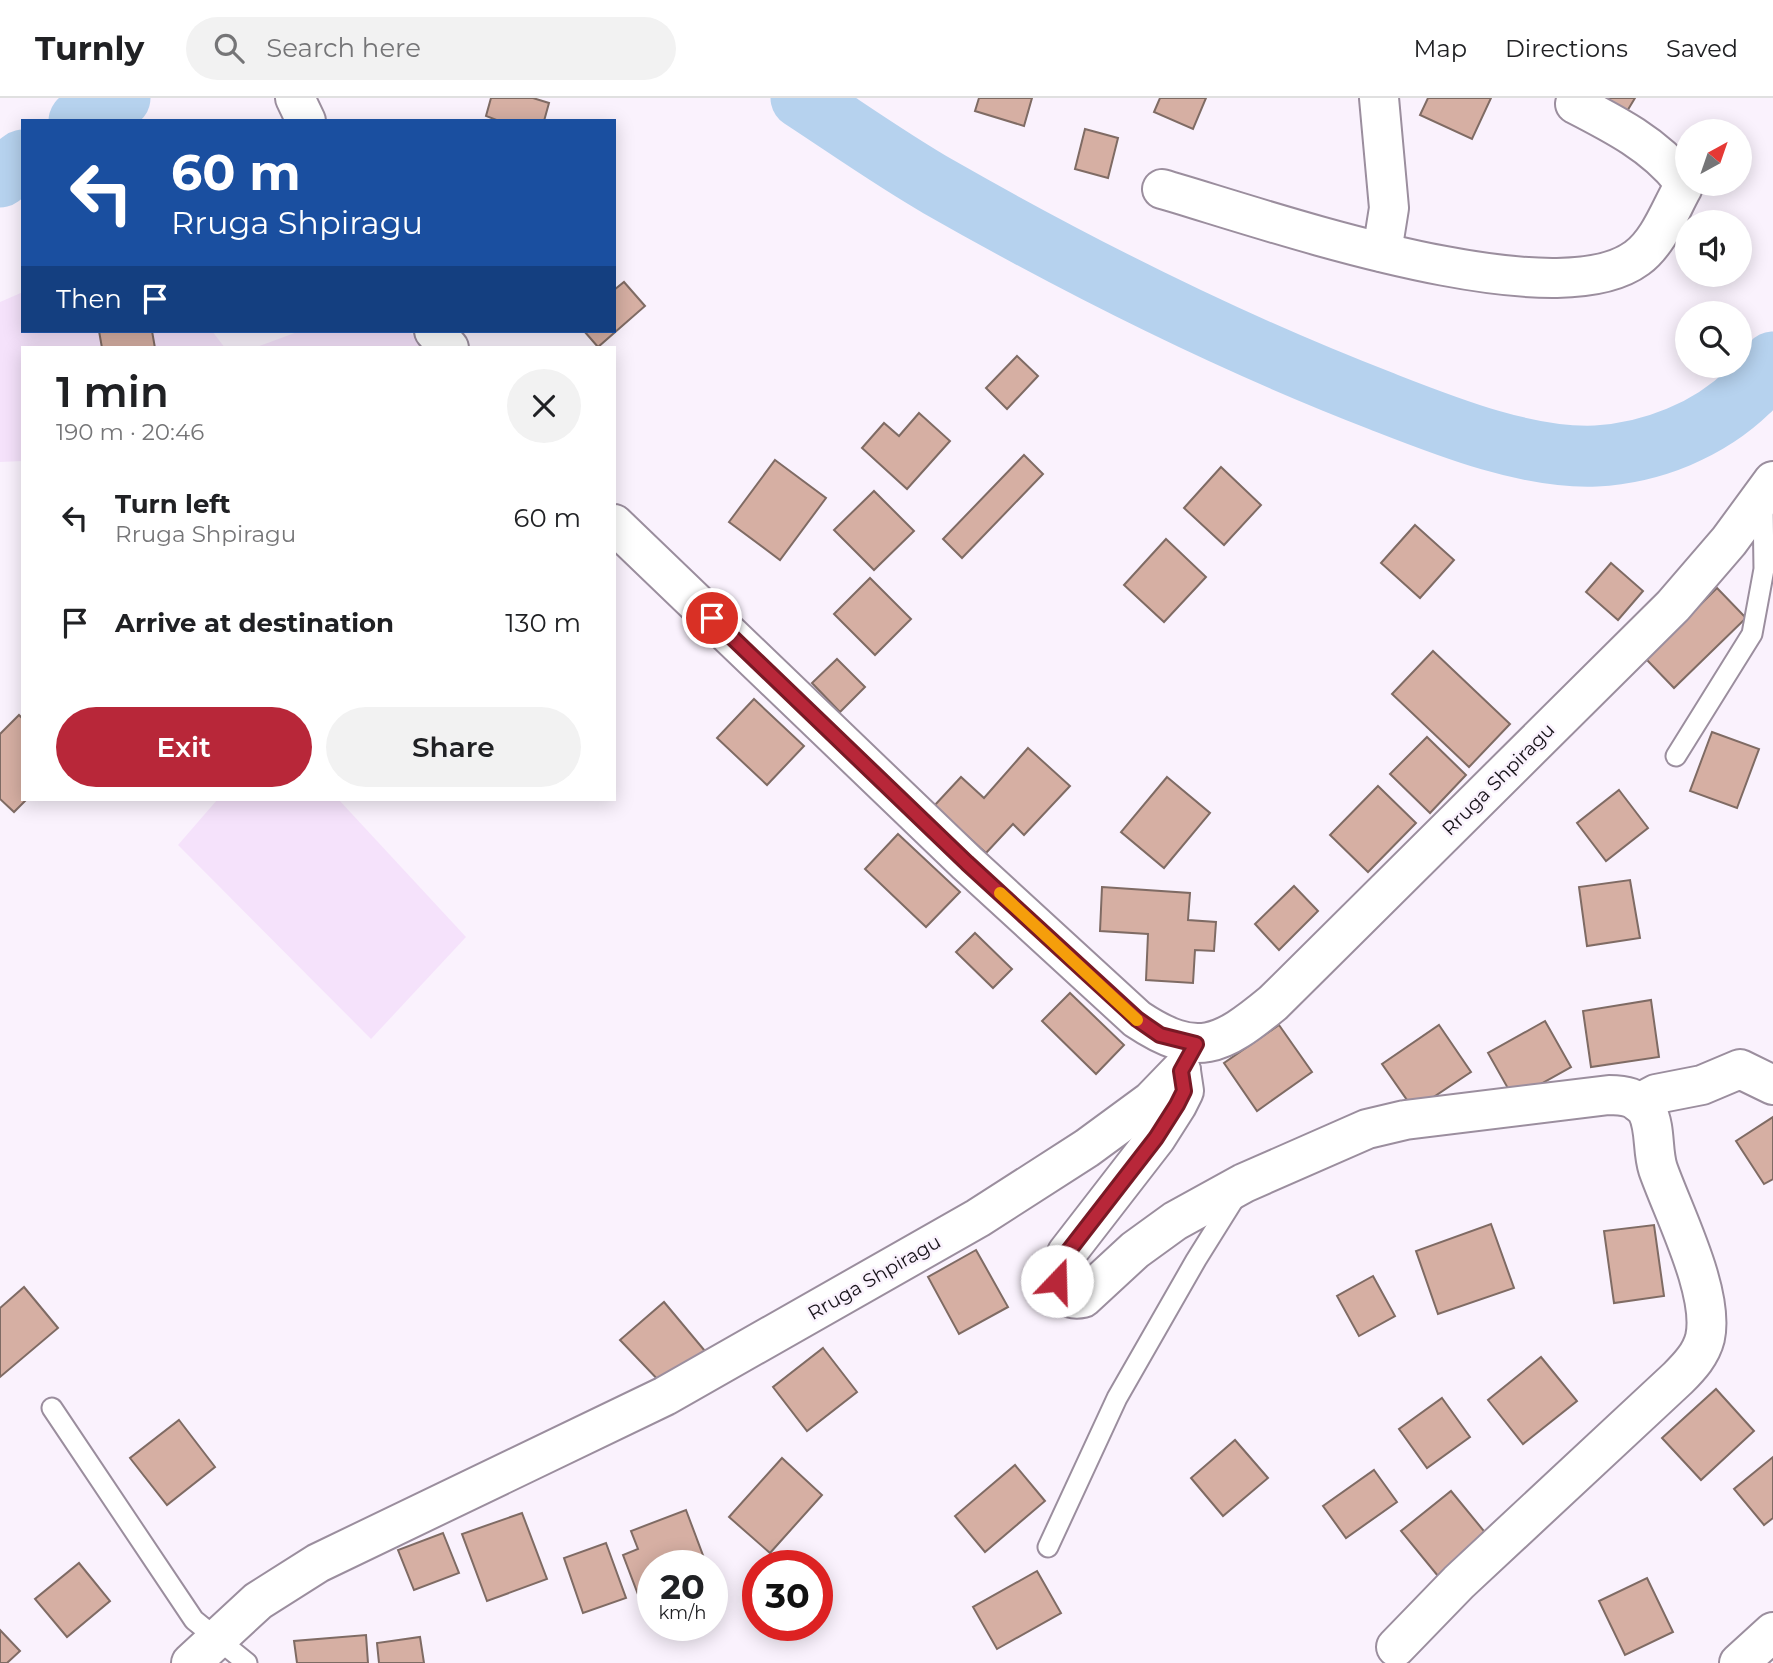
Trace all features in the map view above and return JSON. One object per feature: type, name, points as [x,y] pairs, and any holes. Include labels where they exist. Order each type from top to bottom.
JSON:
[{"type":"street","points":[[295,98],[305,119]]},
{"type":"street","points":[[1379,98],[1389,208],[1382,252]]},
{"type":"street","points":[[1162,189],[1382,252],[1460,270],[1513,277],[1592,274],[1637,259],[1652,243],[1683,187],[1682,180],[1651,149],[1616,125],[1575,104]]},
{"type":"street","name":"Rruga Shpiragu","points":[[203,1651],[258,1601],[318,1563],[665,1396],[978,1217],[1087,1148],[1151,1101],[1189,1058],[1213,1042],[1232,1034],[1273,1003],[1673,606],[1729,541],[1768,487]]},
{"type":"street","name":"Rruga Shpiragu","points":[[616,526],[967,863],[1137,1019],[1189,1058]]},
{"type":"street","points":[[1189,1058],[1184,1091],[1177,1105],[1156,1138],[1067,1253],[1059,1273],[1060,1289],[1067,1297],[1075,1300],[1083,1298],[1157,1233],[1244,1183],[1348,1136],[1388,1124],[1601,1096],[1622,1095],[1639,1103],[1646,1110],[1650,1121],[1653,1154],[1683,1231],[1703,1297],[1706,1322],[1700,1351],[1678,1378],[1459,1582],[1396,1647]]},
{"type":"street","points":[[1639,1103],[1656,1094],[1702,1084],[1740,1069],[1773,1084]]},
{"type":"lane","points":[[1676,756],[1752,634],[1764,569],[1768,487]]},
{"type":"lane","points":[[1048,1547],[1117,1398],[1196,1259],[1244,1183]]},
{"type":"lane","points":[[52,1408],[194,1620],[203,1651],[247,1663]]},
{"type":"shaded area","points":[[21,293],[21,333],[214,333],[223,346],[21,346],[21,461],[0,462],[0,302]]},
{"type":"shaded area","points":[[295,333],[410,333],[424,346],[259,346]]},
{"type":"shaded area","points":[[216,801],[340,801],[466,937],[371,1039],[178,845]]},
{"type":"building","points":[[491,98],[533,98],[549,103],[545,119],[494,119],[486,116]]},
{"type":"building","points":[[979,98],[1032,98],[1024,126],[975,111]]},
{"type":"building","points":[[1160,98],[1206,98],[1193,129],[1154,112]]},
{"type":"building","points":[[1428,98],[1491,98],[1472,139],[1420,115]]},
{"type":"building","points":[[1589,98],[1635,98],[1623,118]]},
{"type":"building","points":[[1085,129],[1118,138],[1108,178],[1075,169]]},
{"type":"building","points":[[624,282],[645,306],[616,331],[616,288]]},
{"type":"building","points":[[99,333],[152,333],[155,346],[102,346]]},
{"type":"building","points":[[586,333],[614,333],[599,346]]},
{"type":"building","points":[[1017,356],[1038,376],[1007,409],[986,388]]},
{"type":"building","points":[[919,413],[950,441],[907,489],[862,448],[884,423],[899,436]]},
{"type":"building","points":[[1024,455],[1043,474],[962,558],[943,539]]},
{"type":"building","points":[[775,460],[826,498],[780,560],[729,522]]},
{"type":"building","points":[[1221,467],[1261,505],[1224,545],[1184,508]]},
{"type":"building","points":[[874,491],[914,531],[874,570],[834,530]]},
{"type":"building","points":[[1415,525],[1454,560],[1420,598],[1381,563]]},
{"type":"building","points":[[1166,539],[1206,577],[1164,622],[1124,585]]},
{"type":"building","points":[[1611,563],[1643,591],[1618,620],[1586,592]]},
{"type":"building","points":[[870,578],[911,619],[875,655],[834,614]]},
{"type":"building","points":[[1717,588],[1746,618],[1674,688],[1646,659]]},
{"type":"building","points":[[1433,651],[1510,724],[1469,767],[1392,694]]},
{"type":"building","points":[[837,659],[865,687],[840,712],[812,683]]},
{"type":"building","points":[[754,699],[804,746],[767,785],[717,738]]},
{"type":"building","points":[[19,715],[21,717],[21,801],[25,801],[14,812],[0,799],[0,734]]},
{"type":"building","points":[[1712,732],[1759,749],[1737,808],[1690,791]]},
{"type":"building","points":[[1427,737],[1466,775],[1430,813],[1390,774]]},
{"type":"building","points":[[1028,748],[1070,786],[1024,835],[1013,824],[986,853],[934,806],[961,777],[984,798]]},
{"type":"building","points":[[1167,777],[1210,813],[1164,868],[1121,832]]},
{"type":"building","points":[[1378,786],[1416,823],[1368,872],[1330,835]]},
{"type":"building","points":[[1619,790],[1648,828],[1606,861],[1577,823]]},
{"type":"building","points":[[898,834],[960,892],[926,927],[865,869]]},
{"type":"building","points":[[1630,880],[1640,938],[1587,946],[1579,887]]},
{"type":"building","points":[[1294,886],[1318,911],[1279,950],[1255,924]]},
{"type":"building","points":[[1102,887],[1190,893],[1188,920],[1216,922],[1214,951],[1195,950],[1193,983],[1146,980],[1148,934],[1100,931]]},
{"type":"building","points":[[975,933],[1012,969],[993,988],[956,952]]},
{"type":"building","points":[[1070,993],[1124,1045],[1096,1074],[1042,1021]]},
{"type":"building","points":[[1651,1000],[1659,1057],[1591,1067],[1583,1011]]},
{"type":"building","points":[[1545,1021],[1571,1067],[1514,1099],[1488,1053]]},
{"type":"building","points":[[1279,1025],[1312,1072],[1257,1111],[1224,1063]]},
{"type":"building","points":[[1439,1025],[1471,1072],[1414,1110],[1382,1064]]},
{"type":"building","points":[[1773,1117],[1773,1179],[1764,1184],[1736,1141]]},
{"type":"building","points":[[1491,1224],[1514,1288],[1438,1314],[1416,1251]]},
{"type":"building","points":[[1654,1225],[1664,1296],[1614,1303],[1604,1231]]},
{"type":"building","points":[[976,1250],[1008,1307],[959,1334],[928,1277]]},
{"type":"building","points":[[1373,1276],[1395,1316],[1359,1336],[1337,1296]]},
{"type":"building","points":[[24,1287],[58,1328],[0,1377],[0,1308]]},
{"type":"building","points":[[664,1302],[710,1357],[662,1384],[620,1340]]},
{"type":"building","points":[[823,1348],[857,1392],[807,1431],[773,1387]]},
{"type":"building","points":[[1541,1357],[1577,1401],[1523,1444],[1488,1400]]},
{"type":"building","points":[[1716,1389],[1754,1431],[1701,1480],[1662,1438]]},
{"type":"building","points":[[1442,1398],[1470,1437],[1427,1468],[1399,1429]]},
{"type":"building","points":[[179,1420],[215,1467],[167,1505],[130,1458]]},
{"type":"building","points":[[1235,1440],[1268,1478],[1223,1516],[1191,1478]]},
{"type":"building","points":[[1773,1457],[1773,1518],[1764,1525],[1734,1489]]},
{"type":"building","points":[[782,1458],[822,1495],[773,1550],[767,1550],[729,1517]]},
{"type":"building","points":[[1015,1465],[1045,1501],[985,1552],[955,1516]]},
{"type":"building","points":[[1374,1470],[1397,1502],[1346,1538],[1323,1506]]},
{"type":"building","points":[[1451,1491],[1488,1536],[1438,1576],[1401,1531]]},
{"type":"building","points":[[686,1510],[701,1550],[637,1550],[637,1592],[623,1555],[638,1549],[631,1531]]},
{"type":"building","points":[[522,1513],[547,1579],[487,1601],[462,1534]]},
{"type":"building","points":[[443,1533],[459,1573],[414,1590],[398,1550]]},
{"type":"building","points":[[606,1543],[626,1598],[583,1613],[564,1558]]},
{"type":"building","points":[[79,1563],[110,1601],[67,1637],[35,1599]]},
{"type":"building","points":[[1037,1571],[1061,1613],[997,1649],[973,1607]]},
{"type":"building","points":[[1647,1578],[1673,1632],[1625,1655],[1599,1601]]},
{"type":"building","points":[[0,1630],[20,1651],[7,1663],[0,1663]]},
{"type":"building","points":[[366,1635],[368,1663],[297,1663],[294,1641]]},
{"type":"building","points":[[420,1637],[424,1663],[379,1663],[377,1643]]},
{"type":"waterway","points":[[83,119],[120,98]]},
{"type":"waterway","points":[[801,98],[939,187],[1101,275],[1211,329],[1432,421],[1515,447],[1570,456],[1596,456],[1658,444],[1698,428],[1733,405],[1752,388],[1773,362]]},
{"type":"waterway","points":[[0,177],[21,161]]},
{"type":"slow traffic","points":[[1000,893],[1137,1020]]},
{"type":"route","points":[[712,618],[967,863],[1137,1019],[1160,1035],[1196,1044],[1181,1071],[1184,1091],[1177,1105],[1156,1138],[1067,1253],[1057,1281]]}]
